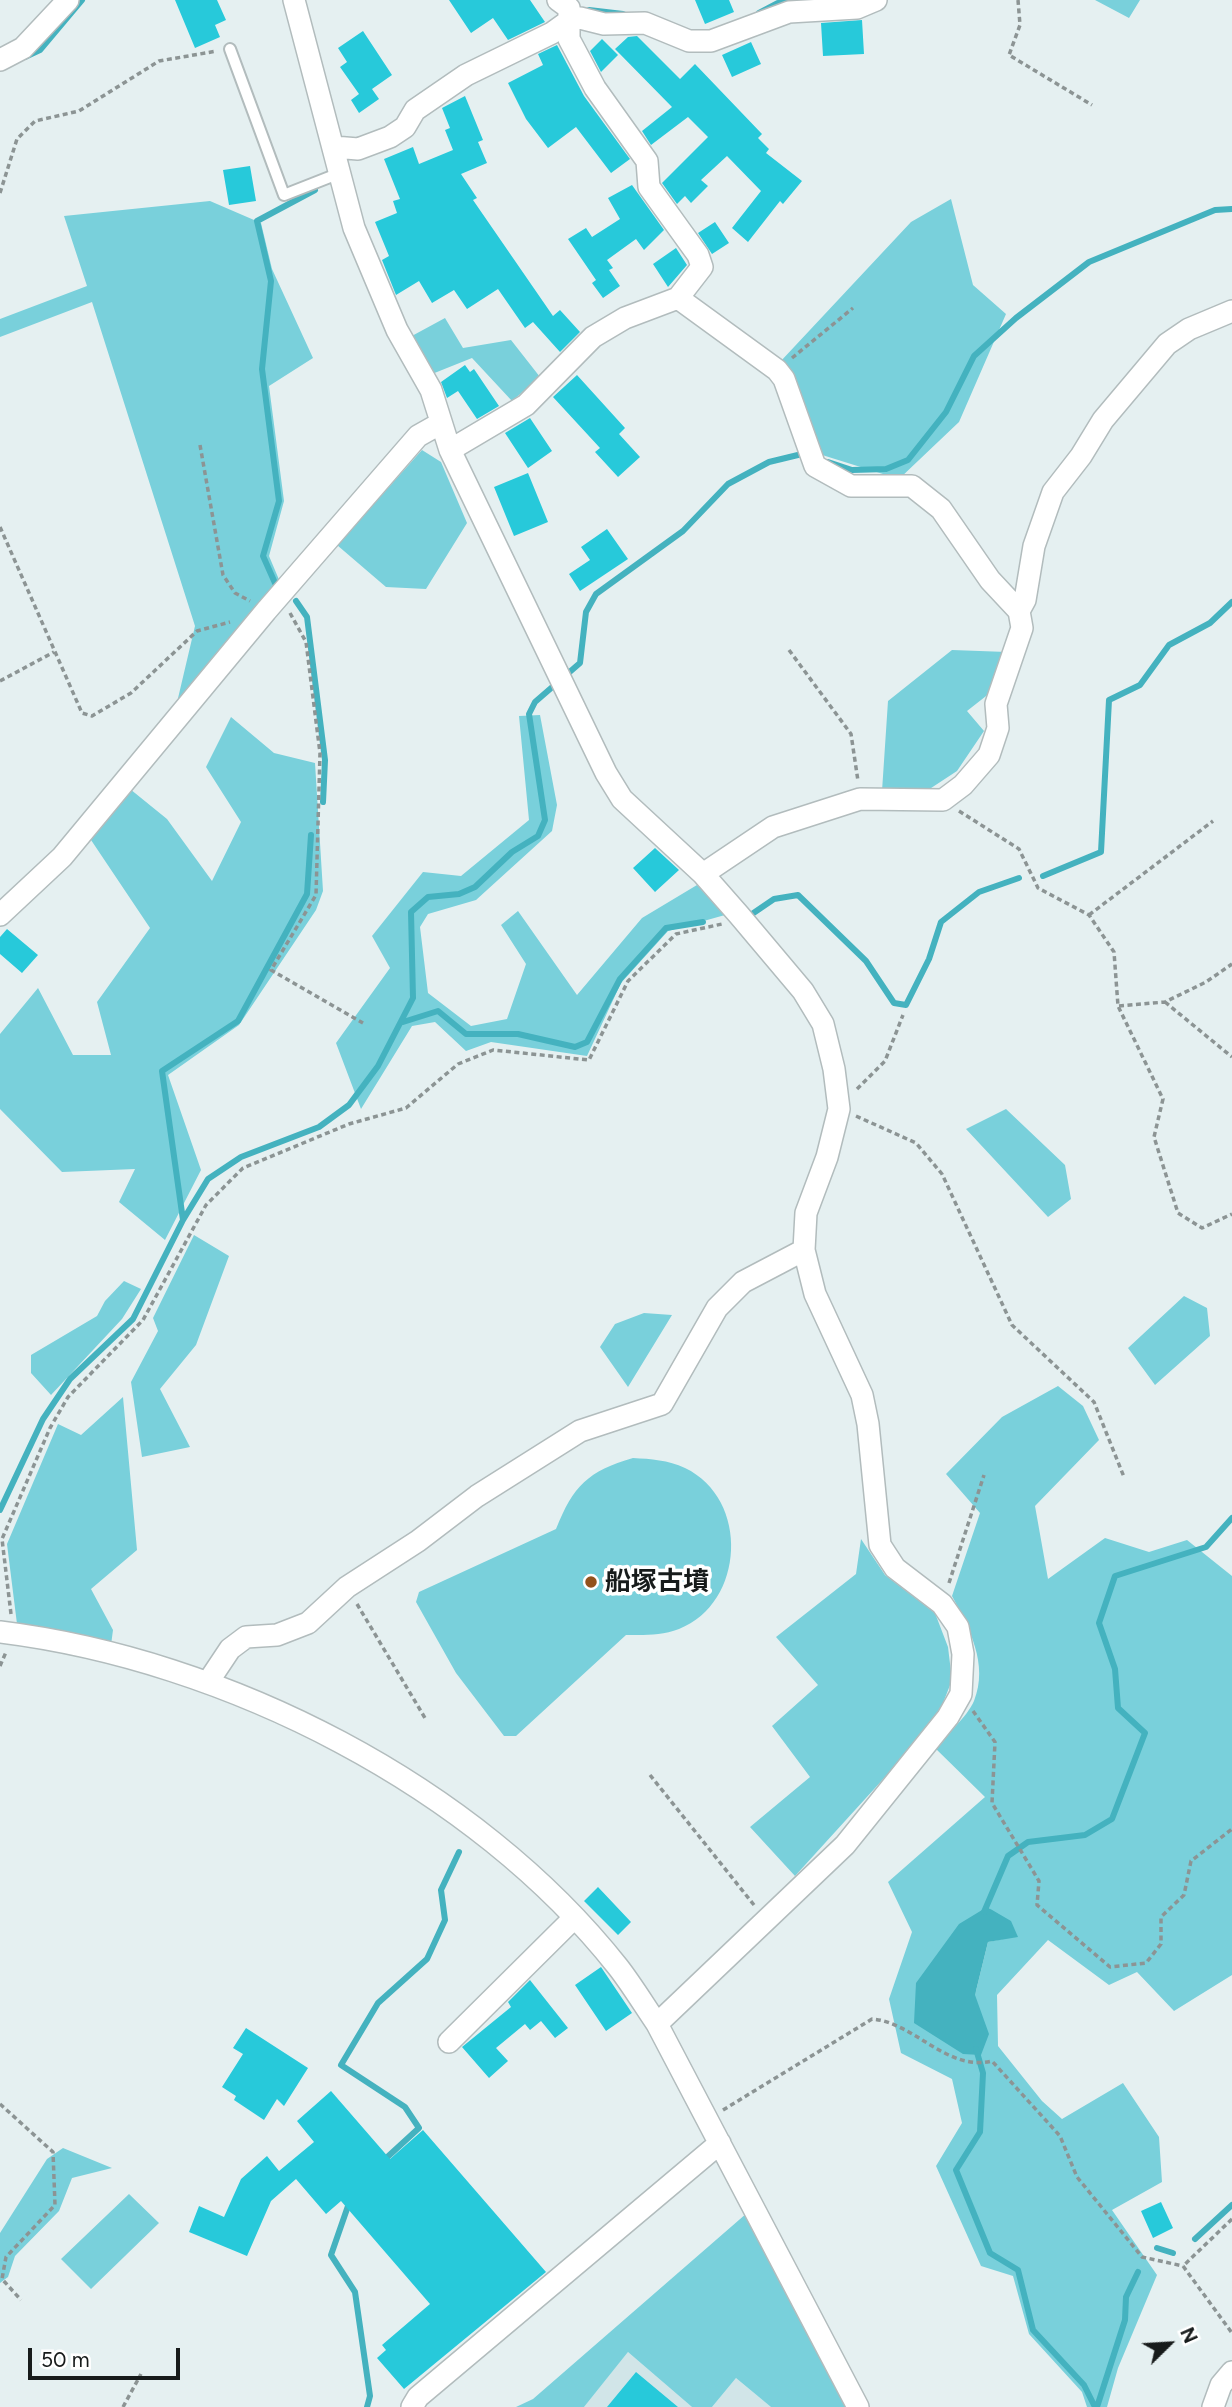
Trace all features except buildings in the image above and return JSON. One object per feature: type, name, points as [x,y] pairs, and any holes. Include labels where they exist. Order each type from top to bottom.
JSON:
[{"type":"street","points":[[0,60],[23,48],[68,0]]},
{"type":"street","points":[[294,0],[354,228],[397,330],[431,390],[450,450],[551,661],[622,799],[704,874],[803,991],[823,1024],[834,1069],[839,1109],[827,1157],[806,1213],[804,1250],[815,1294],[862,1395],[880,1545],[895,1569],[942,1604],[958,1627],[963,1654],[961,1695],[948,1717],[845,1846],[657,2024]]},
{"type":"street","points":[[450,450],[526,405],[593,337],[625,318],[678,298],[702,267],[698,256],[649,187],[647,161],[595,88],[569,39],[569,8],[558,0]]},
{"type":"street","points":[[334,147],[358,149],[390,137],[405,127],[415,110],[466,75],[552,33],[570,20],[580,18],[604,24],[645,23],[689,41],[711,41],[789,12],[857,8],[876,0]]},
{"type":"street","points":[[678,298],[777,370],[784,379],[811,458],[851,486],[912,486],[941,509],[990,580],[1019,611],[1022,628],[996,704],[998,728],[989,755],[963,785],[943,800],[860,799],[772,827],[704,874]]},
{"type":"street","points":[[1019,611],[1026,600],[1034,547],[1053,492],[1081,456],[1102,420],[1167,344],[1189,329],[1232,311]]},
{"type":"street","points":[[0,915],[62,857],[266,611],[418,436],[441,424]]},
{"type":"street","points":[[208,1682],[230,1649],[246,1637],[277,1635],[308,1623],[347,1587],[418,1541],[477,1496],[580,1432],[662,1404],[717,1308],[743,1282],[804,1250]]},
{"type":"street","points":[[6,1632],[156,1666],[208,1682],[316,1729],[390,1771],[460,1818],[518,1865],[574,1918],[618,1967],[657,2024],[858,2407]]},
{"type":"street","points":[[449,2042],[574,1918]]},
{"type":"street","points":[[412,2407],[418,2397],[720,2143]]},
{"type":"street","points":[[1213,2407],[1221,2385],[1232,2372]]},
{"type":"lane","points":[[230,49],[284,194],[340,173]]},
{"type":"path","points":[[1018,0],[1020,24],[1009,55],[1092,105]]},
{"type":"path","points":[[0,193],[18,139],[35,121],[79,111],[159,61],[230,49]]},
{"type":"path","points":[[777,370],[853,308]]},
{"type":"path","points":[[200,445],[223,575],[235,593],[266,611]]},
{"type":"path","points":[[0,527],[82,713],[92,716],[131,693],[197,632],[232,621]]},
{"type":"path","points":[[281,596],[306,642],[320,753],[316,895],[271,970],[363,1023]]},
{"type":"path","points":[[789,650],[851,734],[860,799]]},
{"type":"path","points":[[0,681],[55,651]]},
{"type":"path","points":[[943,800],[1018,849],[1038,888],[1089,915],[1114,952],[1118,1006],[1163,1099],[1154,1138],[1178,1213],[1202,1228],[1232,1214]]},
{"type":"path","points":[[1089,915],[1213,821]]},
{"type":"path","points":[[6,1632],[2,1539],[50,1428],[68,1396],[144,1320],[206,1205],[243,1168],[349,1124],[406,1108],[458,1064],[493,1050],[589,1060],[628,981],[667,943],[677,934],[717,927],[739,915]]},
{"type":"path","points":[[1118,1006],[1165,1002],[1206,982],[1232,964]]},
{"type":"path","points":[[1165,1002],[1232,1057]]},
{"type":"path","points":[[903,1015],[885,1061],[839,1109],[916,1143],[942,1174],[1012,1325],[1094,1402],[1124,1476]]},
{"type":"path","points":[[942,1604],[984,1475]]},
{"type":"path","points":[[347,1587],[425,1718]]},
{"type":"path","points":[[961,1695],[995,1742],[992,1803],[1039,1881],[1037,1905],[1110,1966],[1146,1963],[1161,1944],[1161,1917],[1184,1895],[1191,1861],[1232,1829]]},
{"type":"path","points":[[650,1775],[766,1920]]},
{"type":"path","points":[[709,2119],[872,2019],[891,2020],[919,2040],[975,2066],[992,2061],[1060,2136],[1076,2177],[1142,2257],[1183,2266],[1232,2333]]},
{"type":"path","points":[[0,2104],[53,2152],[55,2205],[6,2257],[2,2280],[21,2300]]},
{"type":"path","points":[[1183,2266],[1232,2218]]},
{"type":"path","points":[[123,2407],[141,2374]]},
{"type":"shaded area","points":[[1095,0],[1140,0],[1129,18]]},
{"type":"shaded area","points":[[951,199],[973,285],[1006,314],[959,422],[899,479],[819,454],[780,362],[911,222]]},
{"type":"shaded area","points":[[210,201],[261,223],[272,269],[313,358],[269,386],[284,501],[269,556],[280,582],[175,711],[195,626],[92,302],[0,337],[0,319],[87,286],[64,216]]},
{"type":"shaded area","points":[[445,318],[463,348],[511,340],[540,377],[512,401],[472,358],[432,374],[410,337]]},
{"type":"shaded area","points":[[422,450],[441,462],[467,523],[426,589],[386,587],[337,545]]},
{"type":"shaded area","points":[[952,650],[1007,652],[995,689],[967,711],[984,731],[957,771],[925,792],[882,791],[888,701]]},
{"type":"shaded area","points":[[540,715],[557,805],[552,831],[476,900],[428,914],[420,927],[428,993],[471,1026],[507,1019],[526,964],[501,925],[518,911],[577,995],[642,918],[697,885],[725,915],[668,931],[621,983],[587,1056],[491,1042],[466,1051],[435,1022],[412,1026],[361,1109],[336,1043],[390,968],[372,936],[423,872],[461,876],[529,820],[519,716]]},
{"type":"shaded area","points":[[231,717],[274,753],[315,763],[323,891],[316,910],[239,1025],[168,1075],[201,1170],[165,1240],[119,1202],[135,1169],[62,1172],[0,1109],[0,1034],[38,988],[73,1055],[111,1055],[97,1002],[150,928],[89,837],[130,789],[167,819],[212,881],[241,822],[206,767]]},
{"type":"shaded area","points":[[1006,1109],[1065,1165],[1071,1199],[1048,1217],[966,1129]]},
{"type":"shaded area","points":[[194,1235],[229,1256],[196,1345],[160,1389],[190,1447],[142,1457],[131,1382],[158,1331],[153,1318]]},
{"type":"shaded area","points":[[124,1281],[141,1289],[122,1319],[51,1395],[31,1373],[31,1355],[97,1316],[105,1301]]},
{"type":"shaded area","points":[[1184,1296],[1207,1308],[1210,1336],[1155,1385],[1128,1348]]},
{"type":"shaded area","points":[[644,1313],[672,1315],[628,1387],[600,1347],[615,1324]]},
{"type":"shaded area","points":[[1058,1386],[1083,1406],[1099,1440],[1035,1506],[1048,1579],[1105,1538],[1149,1552],[1187,1540],[1232,1576],[1232,1975],[1174,2011],[1137,1972],[1109,1985],[1048,1940],[997,1995],[998,2046],[1042,2101],[1062,2119],[1123,2083],[1159,2137],[1162,2182],[1112,2210],[1157,2275],[1118,2368],[1107,2407],[1087,2407],[1082,2392],[1029,2334],[1013,2276],[981,2266],[936,2166],[962,2123],[952,2079],[901,2053],[889,1999],[912,1932],[888,1882],[985,1797],[935,1748],[971,1707],[978,1687],[979,1673],[975,1647],[952,1596],[980,1513],[946,1474],[1002,1417]],"holes":[[[988,1907],[1017,1936],[988,1942],[975,1995]]]},
{"type":"shaded area","points":[[123,1397],[137,1550],[91,1589],[113,1630],[111,1645],[17,1624],[7,1544],[58,1424],[81,1435]]},
{"type":"shaded area","points":[[633,1458],[653,1459],[685,1468],[706,1483],[721,1503],[729,1526],[731,1550],[727,1575],[717,1597],[701,1616],[679,1629],[659,1634],[626,1635],[516,1736],[504,1736],[456,1673],[416,1602],[419,1592],[556,1529],[569,1502],[584,1482],[604,1469]]},
{"type":"shaded area","points":[[861,1539],[885,1575],[935,1613],[948,1647],[952,1680],[936,1721],[795,1876],[750,1827],[810,1777],[772,1726],[818,1685],[776,1637],[856,1574]]},
{"type":"shaded area","points":[[987,1907],[1011,1921],[1018,1937],[988,1942],[975,1995],[989,2034],[981,2055],[963,2054],[914,2023],[916,1983],[959,1924]]},
{"type":"shaded area","points":[[63,2148],[112,2168],[72,2178],[59,2211],[15,2256],[8,2277],[0,2283],[0,2233],[47,2159]]},
{"type":"shaded area","points":[[129,2194],[159,2223],[91,2289],[61,2259]]},
{"type":"shaded area","points":[[747,2213],[849,2407],[771,2407],[736,2378],[712,2407],[692,2407],[628,2352],[584,2407],[516,2407],[533,2399]]},
{"type":"shaded area","points":[[628,2352],[692,2407],[584,2407]]},
{"type":"shaded area","points":[[736,2378],[771,2407],[712,2407]]},
{"type":"waterway","points":[[25,57],[40,50],[82,0]]},
{"type":"waterway","points":[[759,13],[778,3],[790,3]]},
{"type":"waterway","points":[[589,10],[623,14]]},
{"type":"waterway","points":[[275,583],[263,556],[279,501],[262,369],[271,281],[257,221],[315,190]]},
{"type":"waterway","points":[[828,462],[852,470],[886,469],[908,460],[946,412],[974,356],[1016,318],[1089,262],[1215,210],[1232,209]]},
{"type":"waterway","points":[[0,1510],[43,1419],[70,1379],[133,1319],[183,1220],[208,1179],[241,1157],[319,1127],[349,1105],[378,1066],[413,998],[411,912],[428,897],[459,894],[475,887],[512,852],[538,836],[545,820],[529,714],[535,702],[580,663],[586,612],[596,594],[683,531],[728,484],[769,462],[802,454],[807,456]]},
{"type":"waterway","points":[[296,601],[307,617],[325,760],[323,802]]},
{"type":"waterway","points":[[1043,876],[1101,852],[1109,700],[1140,685],[1169,645],[1210,623],[1232,602]]},
{"type":"waterway","points":[[183,1220],[162,1071],[238,1021],[307,894],[311,835]]},
{"type":"waterway","points":[[752,914],[774,899],[798,895],[866,961],[894,1003],[906,1005],[929,959],[941,922],[979,892],[1019,878]]},
{"type":"waterway","points":[[403,1022],[438,1011],[466,1034],[518,1034],[575,1047],[587,1042],[620,979],[666,928],[703,922]]},
{"type":"waterway","points":[[984,1912],[1008,1856],[1028,1842],[1085,1835],[1112,1819],[1145,1733],[1118,1708],[1115,1669],[1099,1623],[1115,1576],[1206,1547],[1232,1518]]},
{"type":"waterway","points":[[383,2161],[419,2128],[405,2107],[341,2065],[378,2003],[427,1959],[445,1920],[441,1890],[459,1852]]},
{"type":"waterway","points":[[976,2049],[983,2073],[980,2132],[956,2170],[990,2253],[1018,2270],[1033,2330],[1084,2385],[1095,2407]]},
{"type":"waterway","points":[[1195,2239],[1232,2205]]},
{"type":"waterway","points":[[348,2206],[331,2255],[355,2292],[370,2396],[367,2407]]},
{"type":"waterway","points":[[1157,2248],[1173,2253]]},
{"type":"waterway","points":[[1097,2407],[1125,2320],[1126,2297],[1138,2272]]},
{"type":"place","name":"船塚古墳","points":[[591,1582]]}]
